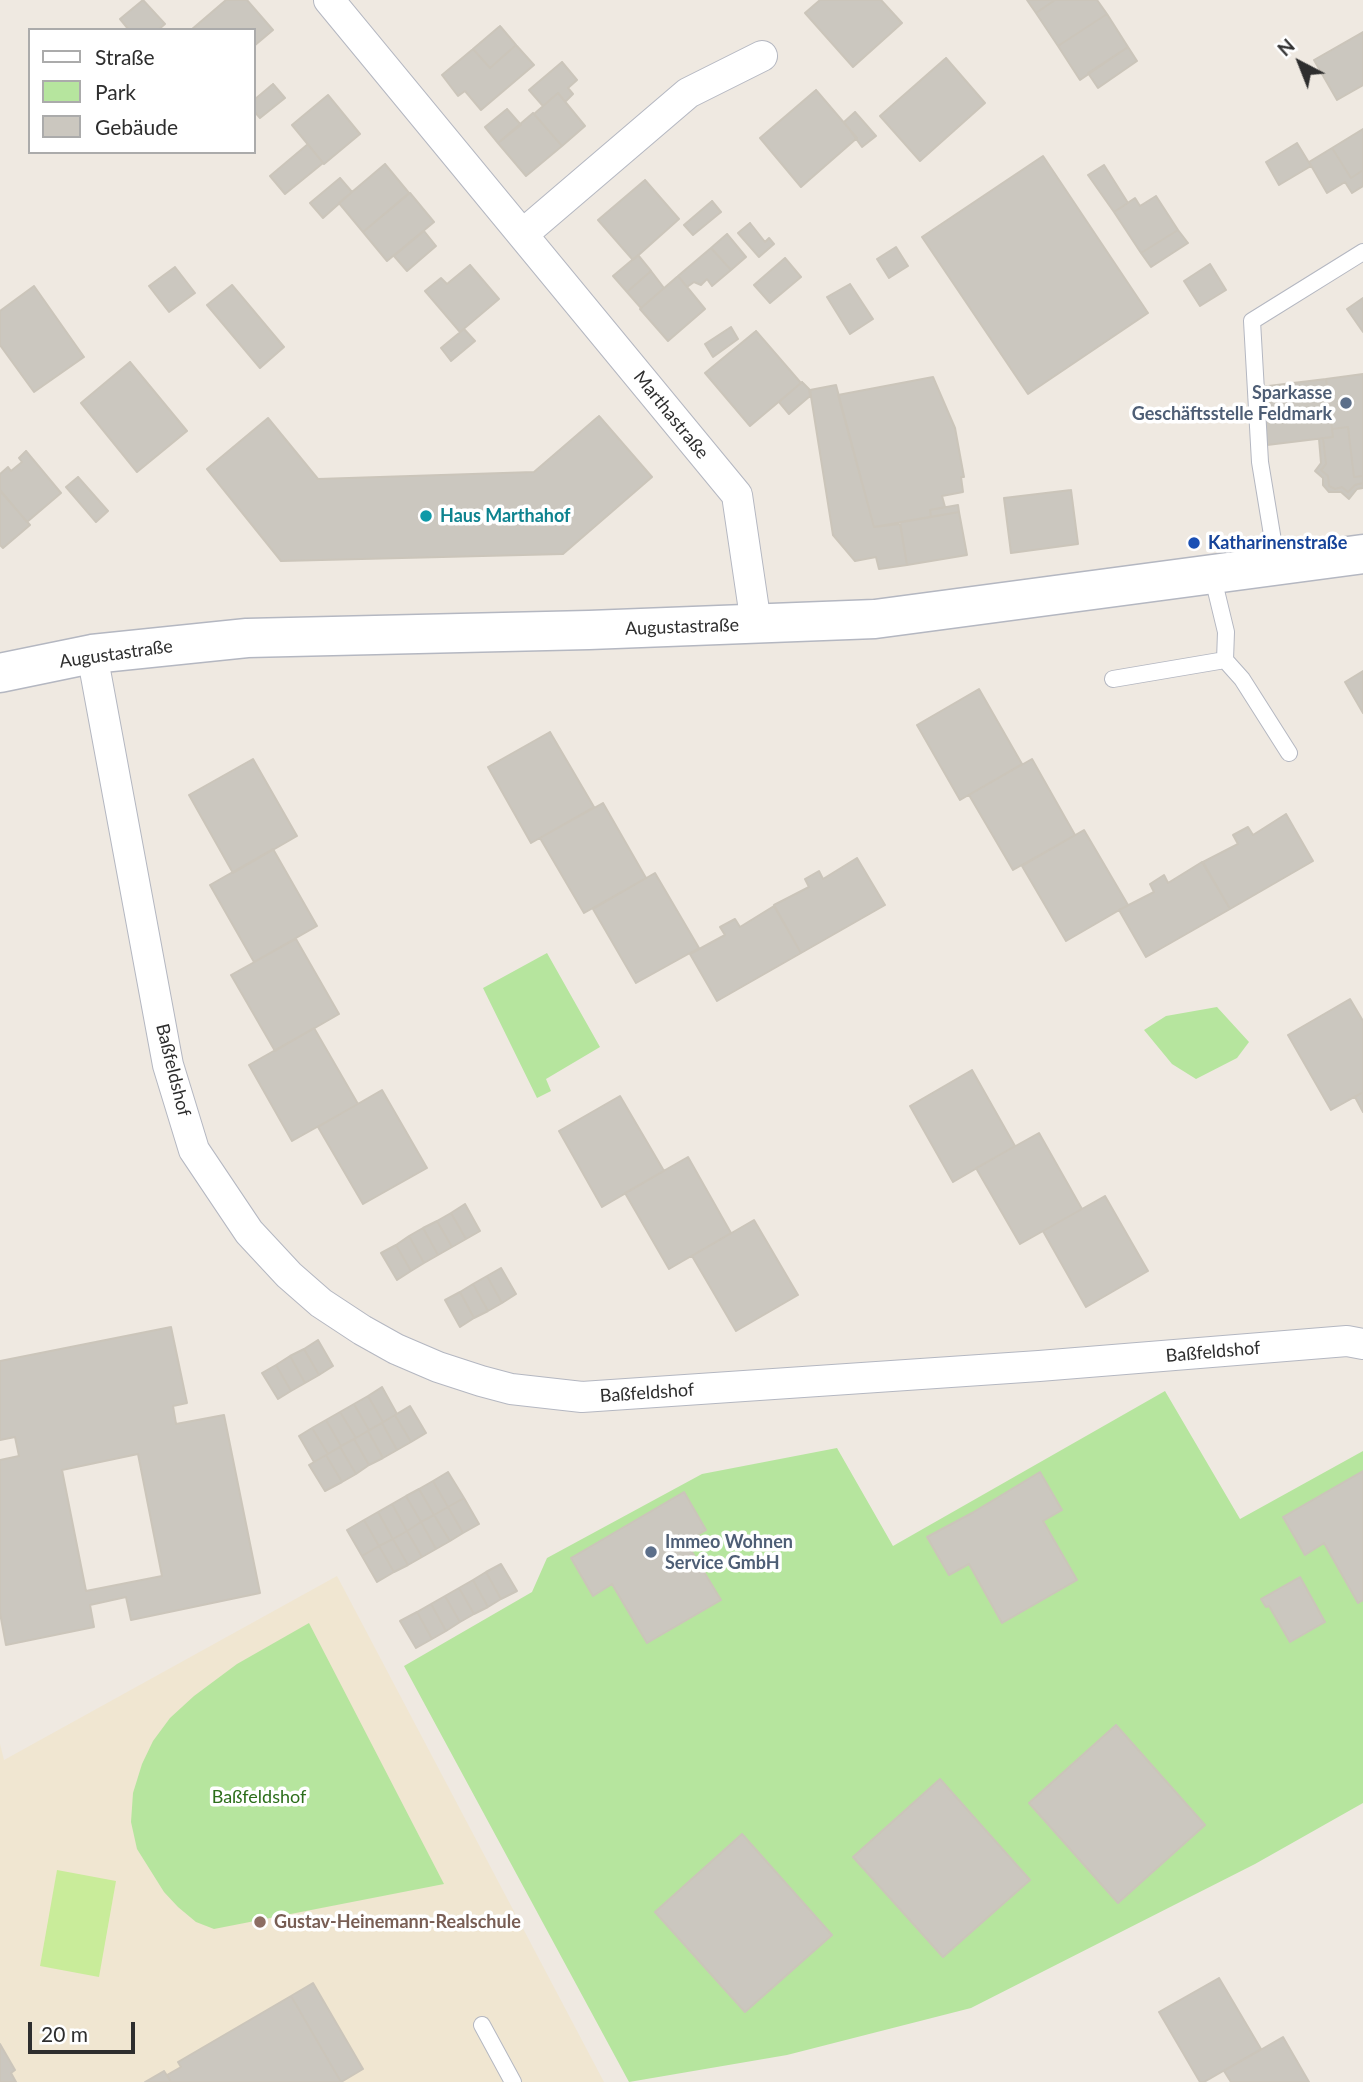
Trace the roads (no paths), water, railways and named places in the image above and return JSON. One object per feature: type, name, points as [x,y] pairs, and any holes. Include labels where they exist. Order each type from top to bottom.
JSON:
[{"type":"main road","name":"Augustastraße","points":[[0,673],[92,654],[247,638],[875,619],[1363,554]]},
{"type":"street","name":"Marthastraße","points":[[329,0],[737,495],[756,624]]},
{"type":"street","points":[[523,234],[688,93],[762,56]]},
{"type":"street","name":"Baßfeldshof","points":[[92,654],[168,1065],[194,1150],[249,1232],[289,1275],[321,1303],[362,1331],[438,1367],[481,1381],[511,1389],[582,1397],[1039,1366],[1347,1341],[1363,1344]]},
{"type":"lane","points":[[1276,565],[1260,462],[1252,321],[1363,252]]},
{"type":"lane","points":[[1212,574],[1226,632],[1225,660],[1242,679],[1289,753]]},
{"type":"lane","points":[[1113,679],[1225,660]]},
{"type":"lane","points":[[482,2025],[513,2082]]},
{"type":"place","name":"Sparkasse Geschäftsstelle Feldmark","points":[[1346,403]]},
{"type":"place","name":"Haus Marthahof","points":[[426,516]]},
{"type":"place","name":"Katharinenstraße","points":[[1194,543]]},
{"type":"place","name":"Immeo Wohnen Service GmbH","points":[[651,1552]]},
{"type":"place","name":"Gustav-Heinemann-Realschule","points":[[260,1922]]}]
